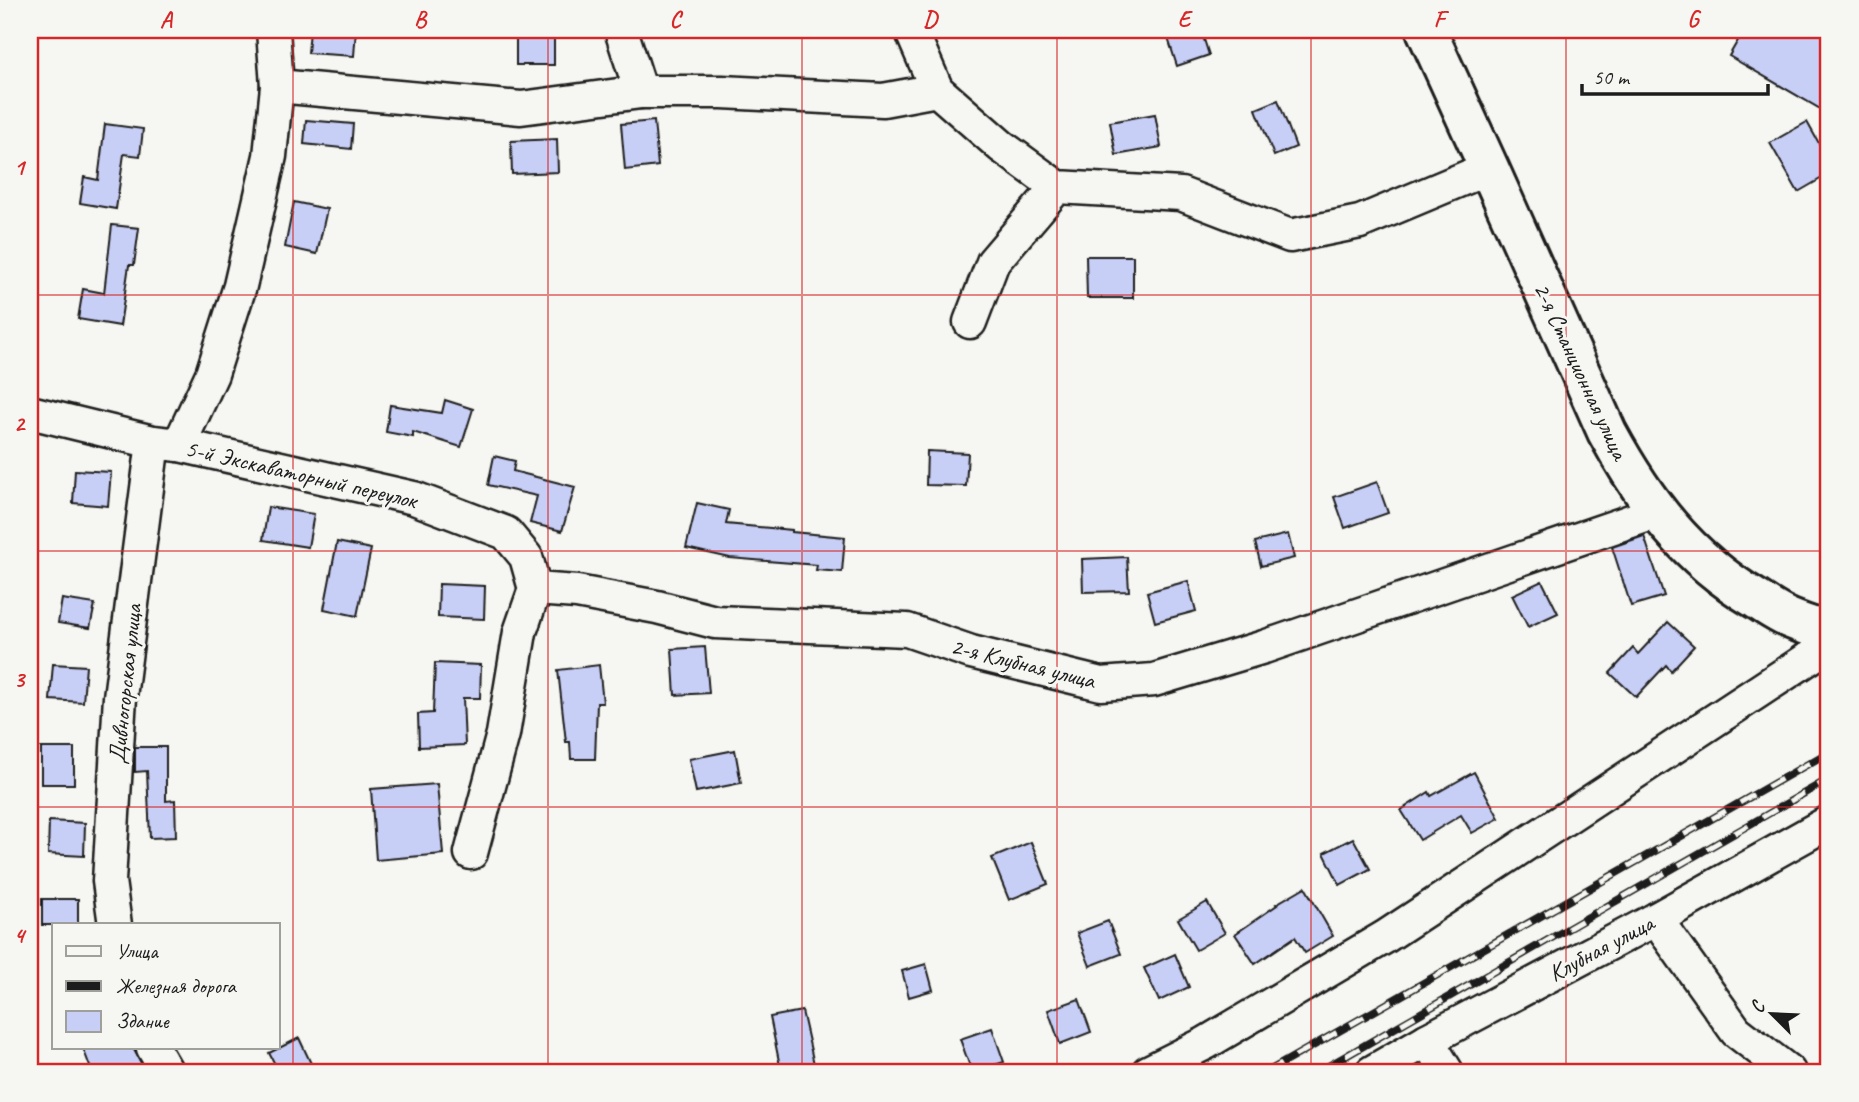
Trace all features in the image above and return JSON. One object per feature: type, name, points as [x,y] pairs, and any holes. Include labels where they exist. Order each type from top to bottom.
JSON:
[{"type":"main road","name":"2-я Станционная улица","points":[[1426,30],[1607,432],[1627,470],[1657,512],[1688,548],[1737,588],[1783,616],[1829,632]]},
{"type":"street","name":"Дивногорская улица","points":[[115,923],[110,881],[120,697],[166,444],[212,374],[240,286],[270,156],[277,86],[273,30]]},
{"type":"street","points":[[621,30],[641,92]]},
{"type":"street","points":[[911,30],[937,90],[1001,146],[1057,187],[1181,194],[1290,236],[1360,222],[1489,168]]},
{"type":"street","points":[[277,86],[521,108],[641,92],[722,92],[883,100],[937,90]]},
{"type":"street","points":[[970,322],[993,262],[1057,187]]},
{"type":"street","name":"5-й Экскаваторный переулок","points":[[30,412],[414,498],[506,533],[526,557],[535,589]]},
{"type":"street","name":"2-я Клубная улица","points":[[535,589],[577,592],[657,607],[715,622],[907,630],[971,652],[1101,684],[1154,680],[1264,647],[1657,512]]},
{"type":"street","points":[[471,853],[503,734],[520,632],[535,589]]},
{"type":"street","points":[[1149,1072],[1206,1044],[1385,937],[1829,645]]},
{"type":"street","name":"Клубная улица","points":[[1372,1072],[1829,822]]},
{"type":"street","points":[[1656,919],[1736,1031],[1789,1072]]},
{"type":"street","points":[[1427,1040],[1447,1072]]},
{"type":"street","points":[[154,1050],[167,1072]]},
{"type":"building","points":[[310,30],[356,30],[354,56],[308,53]]},
{"type":"building","points":[[1182,30],[1201,30],[1209,55],[1177,66],[1167,35]]},
{"type":"building","points":[[1744,30],[1817,30],[1829,37],[1829,114],[1729,56]]},
{"type":"building","points":[[554,37],[554,65],[516,65],[516,38]]},
{"type":"building","points":[[1278,100],[1296,147],[1274,156],[1256,109]]},
{"type":"building","points":[[1155,114],[1161,147],[1116,155],[1110,122]]},
{"type":"building","points":[[306,120],[353,124],[351,149],[304,144]]},
{"type":"building","points":[[654,121],[658,166],[625,170],[621,124]]},
{"type":"building","points":[[1807,122],[1829,161],[1829,174],[1798,192],[1770,143]]},
{"type":"building","points":[[105,124],[143,129],[140,156],[124,154],[116,209],[80,203],[84,177],[98,180]]},
{"type":"building","points":[[557,139],[558,172],[512,174],[511,141]]},
{"type":"building","points":[[294,202],[327,209],[317,254],[285,247]]},
{"type":"building","points":[[112,225],[139,228],[134,265],[129,265],[120,326],[78,319],[83,289],[104,293]]},
{"type":"building","points":[[1086,256],[1133,256],[1133,298],[1087,298]]},
{"type":"building","points":[[445,400],[473,409],[461,447],[413,432],[413,437],[386,432],[390,405],[442,413]]},
{"type":"building","points":[[927,451],[968,453],[966,486],[926,485]]},
{"type":"building","points":[[494,456],[515,461],[513,471],[575,487],[562,531],[530,523],[537,496],[488,485]]},
{"type":"building","points":[[75,470],[111,472],[108,506],[73,503]]},
{"type":"building","points":[[1377,482],[1388,513],[1345,528],[1334,497]]},
{"type":"building","points":[[697,503],[729,510],[726,524],[845,537],[842,572],[816,570],[817,565],[730,558],[686,548]]},
{"type":"building","points":[[268,507],[314,514],[308,547],[263,540]]},
{"type":"building","points":[[1288,534],[1294,558],[1261,566],[1255,542]]},
{"type":"building","points":[[1644,536],[1664,596],[1631,606],[1612,547]]},
{"type":"building","points":[[337,542],[371,549],[357,616],[324,609]]},
{"type":"building","points":[[1127,557],[1129,591],[1083,592],[1082,559]]},
{"type":"building","points":[[1188,581],[1196,611],[1155,622],[1147,592]]},
{"type":"building","points":[[1542,581],[1558,613],[1528,627],[1512,595]]},
{"type":"building","points":[[439,584],[485,586],[484,619],[438,617]]},
{"type":"building","points":[[62,599],[95,604],[90,628],[58,623]]},
{"type":"building","points":[[1668,622],[1694,646],[1671,671],[1666,665],[1636,697],[1610,673],[1633,648],[1638,654]]},
{"type":"building","points":[[705,647],[709,693],[675,695],[672,649]]},
{"type":"building","points":[[435,663],[481,665],[480,698],[463,698],[465,745],[419,747],[418,714],[433,713]]},
{"type":"building","points":[[53,664],[86,666],[83,702],[50,700]]},
{"type":"building","points":[[599,665],[603,703],[597,703],[595,759],[571,759],[570,742],[566,742],[558,670]]},
{"type":"building","points":[[135,747],[166,747],[166,801],[175,800],[176,837],[150,838],[147,771],[135,772]]},
{"type":"building","points":[[41,748],[74,748],[74,784],[41,784]]},
{"type":"building","points":[[735,750],[741,783],[696,792],[689,759]]},
{"type":"building","points":[[1474,772],[1499,818],[1472,833],[1461,815],[1420,840],[1401,810],[1429,792],[1431,796]]},
{"type":"building","points":[[437,784],[443,854],[376,860],[371,789]]},
{"type":"building","points":[[49,821],[85,823],[84,856],[48,854]]},
{"type":"building","points":[[1353,838],[1370,869],[1340,885],[1324,853]]},
{"type":"building","points":[[1031,842],[1048,884],[1009,900],[992,858]]},
{"type":"building","points":[[1305,887],[1333,936],[1305,953],[1295,937],[1255,964],[1235,934]]},
{"type":"building","points":[[42,899],[78,899],[78,923],[42,925]]},
{"type":"building","points":[[1207,902],[1225,933],[1196,950],[1178,919]]},
{"type":"building","points":[[1108,921],[1121,954],[1090,966],[1077,933]]},
{"type":"building","points":[[1175,954],[1189,987],[1159,1001],[1144,968]]},
{"type":"building","points":[[926,964],[933,990],[909,997],[902,971]]},
{"type":"building","points":[[1079,999],[1091,1032],[1060,1044],[1048,1010]]},
{"type":"building","points":[[802,1011],[814,1064],[781,1071],[770,1017]]},
{"type":"building","points":[[992,1028],[1004,1062],[972,1072],[960,1039]]},
{"type":"building","points":[[299,1038],[315,1072],[279,1072],[269,1053],[280,1050],[280,1048]]},
{"type":"building","points":[[84,1050],[134,1050],[146,1072],[92,1072]]},
{"type":"railway","points":[[1267,1072],[1829,752]]},
{"type":"railway","points":[[1318,1072],[1829,779]]}]
